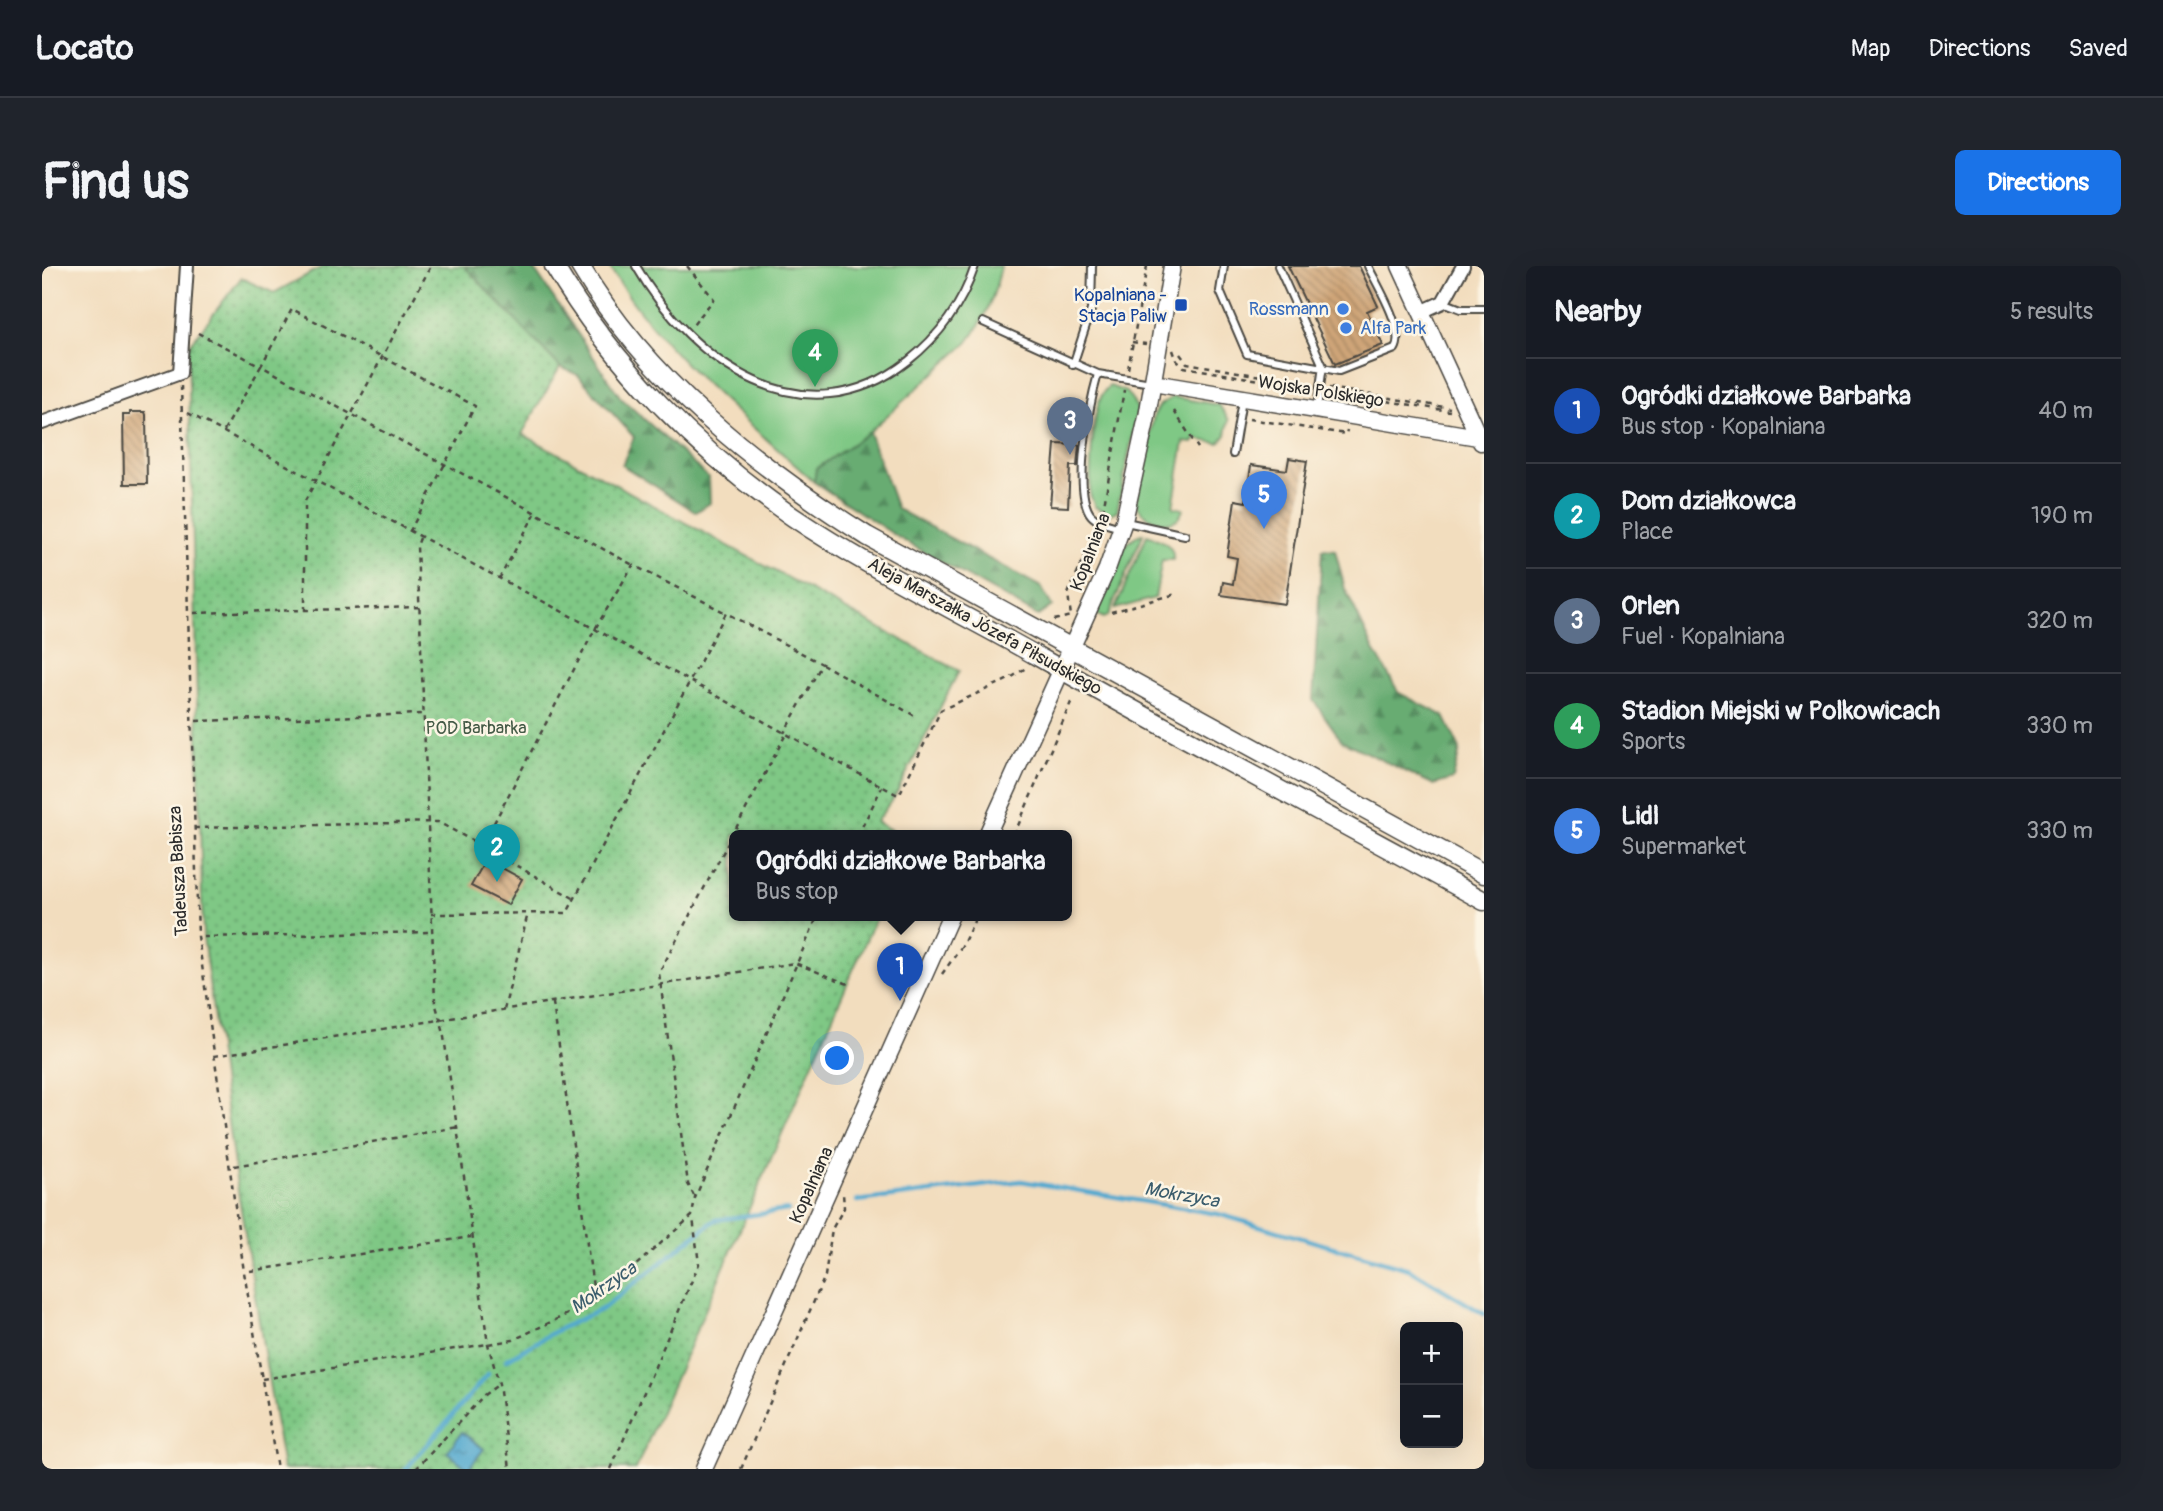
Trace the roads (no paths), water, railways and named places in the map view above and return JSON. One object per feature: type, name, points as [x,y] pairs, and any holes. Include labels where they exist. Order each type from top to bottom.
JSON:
[{"type":"main road","name":"Aleja Marszałka Józefa Piłsudskiego","points":[[554,266],[572,297],[645,387],[725,465],[793,517],[1061,670],[1484,901]]},
{"type":"main road","name":"Aleja Marszałka Józefa Piłsudskiego","points":[[580,266],[632,338],[697,408],[802,495],[866,536],[1484,874]]},
{"type":"street","points":[[42,423],[180,373],[187,266]]},
{"type":"street","name":"Kopalniana","points":[[989,830],[1071,649],[1123,525],[1153,383],[1172,266]]},
{"type":"street","points":[[1400,266],[1466,414],[1482,440]]},
{"type":"street","points":[[1421,312],[1443,302],[1463,266]]},
{"type":"street","name":"Wojska Polskiego","points":[[1153,383],[1482,440]]},
{"type":"street","name":"Kopalniana","points":[[704,1469],[948,921]]},
{"type":"lane","points":[[636,266],[688,331],[733,370],[762,384],[800,395],[834,396],[874,383],[921,350],[959,307],[975,266]]},
{"type":"lane","points":[[1073,365],[1091,310],[1092,266]]},
{"type":"lane","points":[[1224,266],[1220,291],[1247,354],[1346,370],[1395,348],[1399,343],[1396,327],[1368,266]]},
{"type":"lane","points":[[1278,266],[1322,366],[1317,410]]},
{"type":"lane","points":[[1443,302],[1461,310],[1484,309]]},
{"type":"lane","points":[[983,322],[1098,374],[1153,383]]},
{"type":"lane","points":[[1098,374],[1086,415],[1083,474],[1086,505],[1091,515],[1099,522],[1185,535]]},
{"type":"lane","points":[[1233,454],[1242,398]]},
{"type":"water","points":[[462,1432],[484,1449],[468,1469],[447,1452]]},
{"type":"waterway","name":"Mokrzyca","points":[[857,1201],[1021,1181],[1218,1214],[1409,1269],[1484,1314]]},
{"type":"waterway","name":"Mokrzyca","points":[[506,1360],[559,1329],[602,1309],[715,1220],[788,1210]]},
{"type":"waterway","name":"Mokrzyca","points":[[406,1469],[488,1374]]},
{"type":"place","name":"Kopalniana - Stacja Paliw","points":[[1181,305]]},
{"type":"place","name":"Rossmann","points":[[1343,309]]},
{"type":"place","name":"Alfa Park","points":[[1346,328]]},
{"type":"place","name":"Stadion Miejski w Polkowicach","points":[[815,387]]},
{"type":"place","name":"Orlen","points":[[1070,455]]},
{"type":"place","name":"Lidl","points":[[1264,529]]},
{"type":"place","name":"Dom działkowca","points":[[497,882]]},
{"type":"place","name":"Ogródki działkowe Barbarka","points":[[900,1001]]},
{"type":"park label","name":"POD Barbarka","points":[[476,728]]}]
